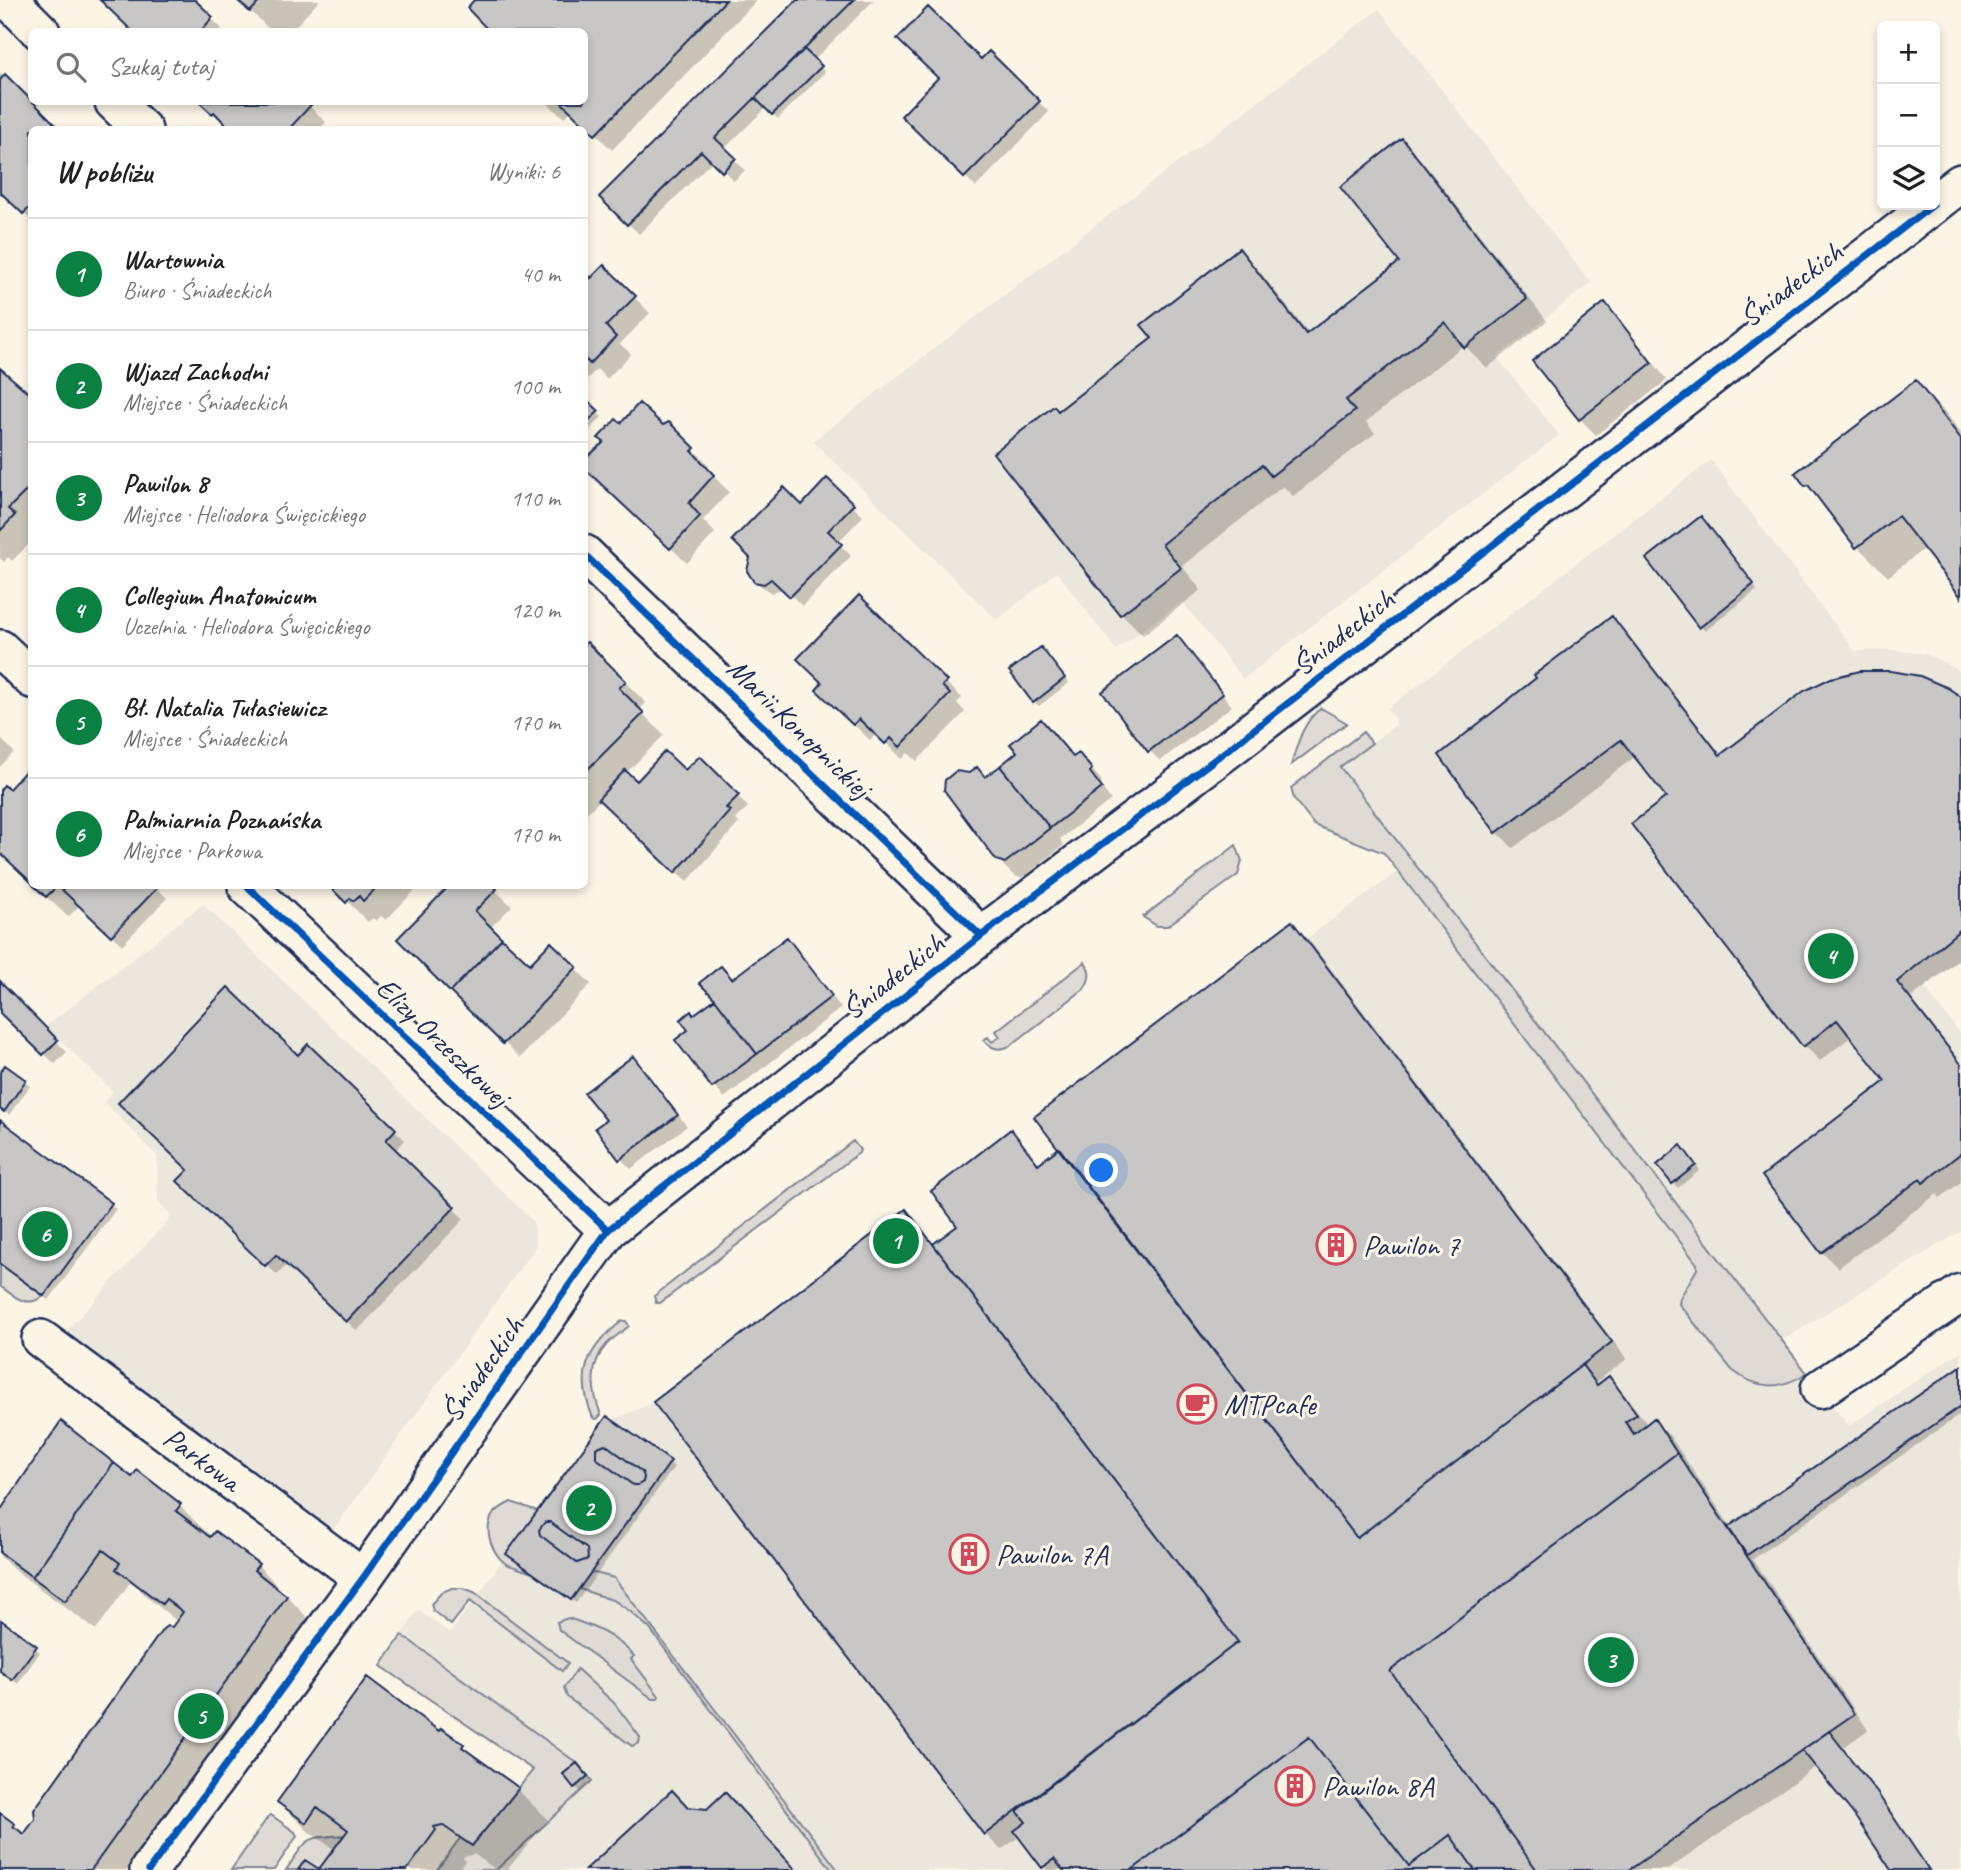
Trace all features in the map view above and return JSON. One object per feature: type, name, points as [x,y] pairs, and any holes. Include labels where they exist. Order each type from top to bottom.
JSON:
[{"type":"street","points":[[9,0],[37,28]]},
{"type":"street","points":[[117,105],[139,126]]},
{"type":"street","name":"Śniadeckich","points":[[1940,199],[1961,183]]},
{"type":"street","name":"Śniadeckich","points":[[149,1870],[363,1578],[608,1230],[981,936],[1246,736],[1926,210]]},
{"type":"street","name":"Marii Konopnickiej","points":[[588,558],[981,936]]},
{"type":"street","points":[[0,649],[28,676]]},
{"type":"street","name":"Elizy Orzeszkowej","points":[[250,889],[608,1230]]},
{"type":"street","points":[[1820,1389],[1961,1293]]},
{"type":"street","name":"Parkowa","points":[[41,1339],[363,1578]]},
{"type":"shaded area","points":[[1379,9],[1591,283],[1497,357],[1559,435],[1243,679],[1182,601],[1116,650],[1057,572],[997,620],[813,441]]},
{"type":"shaded area","points":[[1711,460],[1855,651],[1891,650],[1926,654],[1961,671],[1961,958],[1925,988],[1961,1035],[1961,1231],[1781,1341],[1849,1426],[1961,1351],[1961,1870],[455,1870],[533,1770],[381,1666],[418,1610],[450,1633],[600,1426],[653,1402],[906,1209],[933,1244],[956,1226],[931,1191],[1011,1129],[1038,1164],[1059,1148],[1034,1117],[1292,921],[1306,939],[1412,861],[1339,766],[1396,725],[1394,717],[1387,709]]},
{"type":"shaded area","points":[[1321,708],[1347,723],[1291,765],[1305,727]]},
{"type":"shaded area","points":[[1363,732],[1372,743],[1340,767],[1807,1373],[1788,1383],[1769,1385],[1741,1377],[1732,1370],[1679,1304],[1697,1264],[1384,853],[1314,825],[1294,799],[1291,788]]},
{"type":"shaded area","points":[[1236,845],[1242,861],[1238,875],[1167,926],[1157,926],[1143,917]]},
{"type":"shaded area","points":[[203,904],[533,1221],[536,1246],[317,1553],[52,1347],[172,1216],[158,1202],[157,1156],[104,1102],[113,1092],[46,1026]]},
{"type":"shaded area","points":[[1085,962],[1089,975],[1084,989],[1010,1046],[996,1048],[983,1040],[988,1037],[992,1042],[1000,1037],[996,1031]]},
{"type":"shaded area","points":[[853,1141],[860,1150],[859,1153],[660,1303],[656,1303],[654,1296]]},
{"type":"shaded area","points":[[0,1264],[44,1296],[38,1300],[21,1300],[0,1286]]},
{"type":"shaded area","points":[[622,1321],[626,1321],[629,1326],[607,1344],[594,1369],[595,1397],[601,1415],[597,1419],[593,1418],[585,1388],[587,1364],[600,1342]]},
{"type":"shaded area","points":[[511,1502],[538,1511],[591,1572],[614,1578],[838,1870],[832,1870],[649,1628],[615,1601],[501,1560],[491,1543],[489,1523],[496,1512]]},
{"type":"shaded area","points":[[452,1588],[474,1592],[568,1663],[562,1671],[470,1601],[451,1625],[433,1611],[431,1604],[442,1592]]},
{"type":"shaded area","points":[[568,1618],[604,1632],[627,1649],[634,1656],[631,1659],[659,1696],[657,1699],[653,1699],[559,1630],[557,1622]]},
{"type":"shaded area","points":[[402,1635],[577,1763],[563,1774],[575,1787],[588,1776],[592,1781],[496,1870],[437,1870],[460,1838],[472,1846],[533,1770],[381,1666]]},
{"type":"shaded area","points":[[577,1669],[614,1703],[640,1737],[639,1743],[632,1746],[567,1697],[564,1688]]},
{"type":"shaded area","points":[[271,1815],[297,1836],[274,1870],[231,1870],[268,1817]]},
{"type":"shaded area","points":[[344,1835],[319,1869],[305,1861],[298,1870],[286,1870],[308,1841]]},
{"type":"building","points":[[100,0],[195,0],[213,17],[203,28],[129,28]]},
{"type":"building","points":[[237,0],[261,0],[250,12]]},
{"type":"building","points":[[474,0],[726,0],[595,135],[564,105],[588,105],[588,28],[486,28],[467,8]]},
{"type":"building","points":[[797,0],[854,0],[715,138],[736,158],[722,172],[701,151],[627,225],[599,197]]},
{"type":"building","points":[[928,7],[981,59],[989,51],[1040,101],[964,178],[901,116],[938,78],[897,39]]},
{"type":"building","points":[[804,49],[822,66],[772,115],[755,98]]},
{"type":"building","points":[[5,74],[28,97],[28,105],[36,105],[57,126],[28,126],[28,209],[23,214],[0,192],[0,80]]},
{"type":"building","points":[[202,105],[311,105],[292,126],[227,126],[214,112],[212,114]]},
{"type":"building","points":[[1402,138],[1527,299],[1464,348],[1445,322],[1346,400],[1355,411],[1271,476],[1262,465],[1162,544],[1181,568],[1120,615],[993,453],[1054,406],[1058,411],[1152,338],[1141,325],[1239,248],[1306,334],[1399,262],[1340,187]]},
{"type":"building","points":[[604,265],[636,296],[606,326],[616,337],[590,364],[588,275],[591,278]]},
{"type":"building","points":[[1605,302],[1652,363],[1579,420],[1532,361]]},
{"type":"building","points":[[0,368],[28,392],[28,489],[8,509],[15,515],[0,531]]},
{"type":"building","points":[[1916,380],[1961,439],[1961,597],[1898,516],[1856,548],[1808,485],[1805,486],[1795,473]]},
{"type":"building","points":[[588,401],[599,411],[588,421]]},
{"type":"building","points":[[639,403],[663,425],[669,422],[695,448],[692,451],[714,475],[689,503],[700,516],[670,549],[588,472],[588,456],[604,442],[598,438],[616,419],[621,423]]},
{"type":"building","points":[[827,478],[854,504],[828,531],[842,544],[790,597],[771,579],[764,584],[754,582],[747,571],[750,558],[732,540],[784,487],[802,505]]},
{"type":"building","points":[[1701,516],[1754,584],[1699,628],[1646,559]]},
{"type":"building","points":[[859,595],[947,681],[942,686],[950,694],[900,747],[891,738],[885,744],[859,719],[853,725],[816,690],[822,683],[797,659]]},
{"type":"building","points":[[1612,616],[1720,755],[1804,691],[1831,678],[1860,671],[1891,671],[1920,676],[1961,697],[1961,929],[1897,982],[1961,1064],[1961,1153],[1923,1183],[1920,1179],[1821,1253],[1762,1176],[1885,1081],[1837,1020],[1803,1047],[1631,824],[1666,797],[1621,740],[1496,833],[1439,755],[1536,678],[1534,675]]},
{"type":"building","points":[[1177,635],[1223,694],[1148,752],[1102,692]]},
{"type":"building","points":[[588,643],[626,681],[619,688],[644,713],[588,769]]},
{"type":"building","points":[[1041,647],[1065,678],[1033,703],[1009,671]]},
{"type":"building","points":[[1041,719],[1073,757],[1079,753],[1102,788],[1050,828],[1000,766],[1017,752],[1010,744]]},
{"type":"building","points":[[665,751],[685,770],[700,756],[739,795],[726,808],[730,811],[675,873],[598,799],[625,770],[637,781]]},
{"type":"building","points":[[1000,766],[1050,828],[1005,863],[996,860],[944,790],[945,780],[956,771],[969,773],[977,767],[985,777]]},
{"type":"building","points":[[28,768],[28,879],[0,853],[0,790],[4,785],[9,789]]},
{"type":"building","points":[[37,889],[54,889],[46,897]]},
{"type":"building","points":[[61,889],[156,889],[111,936]]},
{"type":"building","points":[[332,889],[375,889],[363,901],[359,896],[353,901],[350,898],[346,903]]},
{"type":"building","points":[[446,889],[497,889],[475,911],[502,938],[450,992],[397,939]]},
{"type":"building","name":"Pawilon 7","points":[[1292,921],[1612,1342],[1357,1538],[1034,1117]]},
{"type":"building","points":[[787,937],[832,996],[757,1054],[715,999],[699,983],[721,966],[732,979]]},
{"type":"building","points":[[502,938],[530,964],[551,942],[577,967],[503,1044],[450,992]]},
{"type":"building","points":[[0,981],[58,1040],[43,1055],[0,1013]]},
{"type":"building","points":[[228,987],[298,1055],[308,1044],[396,1129],[386,1140],[455,1207],[346,1322],[276,1255],[265,1266],[177,1181],[188,1170],[118,1103]]},
{"type":"building","points":[[715,999],[757,1054],[712,1088],[675,1040],[688,1030],[680,1020],[691,1011],[693,1015]]},
{"type":"building","points":[[633,1056],[678,1115],[619,1160],[595,1128],[606,1120],[584,1093]]},
{"type":"building","points":[[5,1065],[26,1080],[4,1112],[0,1109],[0,1072]]},
{"type":"building","points":[[0,1120],[112,1203],[44,1296],[0,1264]]},
{"type":"building","points":[[1011,1129],[1038,1164],[1059,1148],[1357,1538],[1582,1365],[1597,1385],[1609,1376],[1637,1414],[1625,1422],[1634,1434],[1654,1418],[1677,1453],[1390,1671],[1537,1870],[1475,1870],[1450,1835],[1409,1866],[1309,1737],[1132,1870],[1063,1870],[1054,1859],[1042,1868],[1014,1831],[1026,1822],[1017,1811],[1238,1642],[933,1244],[957,1226],[931,1191]]},
{"type":"building","points":[[1681,1145],[1696,1165],[1672,1184],[1657,1165]]},
{"type":"building","name":"Pawilon 7A","points":[[906,1209],[1238,1642],[984,1835],[653,1402]]},
{"type":"building","points":[[1961,1366],[1961,1406],[1747,1555],[1728,1527]]},
{"type":"building","points":[[607,1416],[671,1461],[571,1600],[506,1554]]},
{"type":"building","points":[[61,1421],[114,1463],[32,1577],[0,1553],[0,1511]]},
{"type":"building","points":[[605,1444],[642,1472],[643,1482],[633,1485],[596,1458],[596,1448]]},
{"type":"building","points":[[1677,1453],[1854,1714],[1629,1870],[1537,1870],[1390,1671]]},
{"type":"building","points":[[114,1463],[132,1477],[137,1470],[181,1504],[176,1511],[210,1537],[215,1531],[259,1564],[254,1570],[287,1596],[91,1870],[0,1870],[0,1813],[24,1834],[35,1819],[34,1810],[163,1629],[172,1627],[183,1612],[166,1599],[162,1604],[116,1569],[120,1563],[103,1550],[65,1601],[32,1577]]},
{"type":"building","points":[[545,1522],[550,1522],[587,1549],[588,1559],[577,1563],[540,1535],[539,1530]]},
{"type":"building","points":[[1,1620],[37,1646],[12,1680],[0,1671]]},
{"type":"building","points":[[367,1677],[439,1731],[441,1728],[464,1744],[462,1747],[519,1788],[472,1846],[442,1825],[434,1827],[436,1830],[407,1870],[298,1870],[305,1860],[319,1869],[348,1830],[317,1807],[306,1823],[277,1802]]},
{"type":"building","points":[[1829,1731],[1878,1794],[1929,1870],[1891,1870],[1854,1815],[1802,1750]]},
{"type":"building","name":"Pawilon 8A","points":[[1309,1737],[1409,1866],[1450,1835],[1475,1870],[1132,1870]]},
{"type":"building","points":[[577,1763],[588,1776],[574,1788],[563,1774]]},
{"type":"building","points":[[672,1790],[688,1807],[707,1809],[725,1792],[796,1870],[585,1870]]},
{"type":"cycle path","points":[[149,1870],[363,1578],[608,1230],[981,936],[1235,744],[1927,210]]},
{"type":"cycle path","points":[[588,558],[981,936]]},
{"type":"cycle path","points":[[250,889],[608,1230]]},
{"type":"place","name":"Collegium Anatomicum","points":[[1831,956]]},
{"type":"place","name":"Palmiarnia Poznańska","points":[[45,1234]]},
{"type":"place","name":"Wartownia","points":[[896,1241]]},
{"type":"place","name":"Pawilon 7","points":[[1336,1245]]},
{"type":"place","name":"MTPcafe","points":[[1197,1404]]},
{"type":"place","name":"Wjazd Zachodni","points":[[589,1508]]},
{"type":"place","name":"Pawilon 7A","points":[[969,1554]]},
{"type":"place","name":"Pawilon 8","points":[[1611,1660]]},
{"type":"place","name":"Bł. Natalia Tułasiewicz","points":[[201,1716]]},
{"type":"place","name":"Pawilon 8A","points":[[1295,1786]]}]
